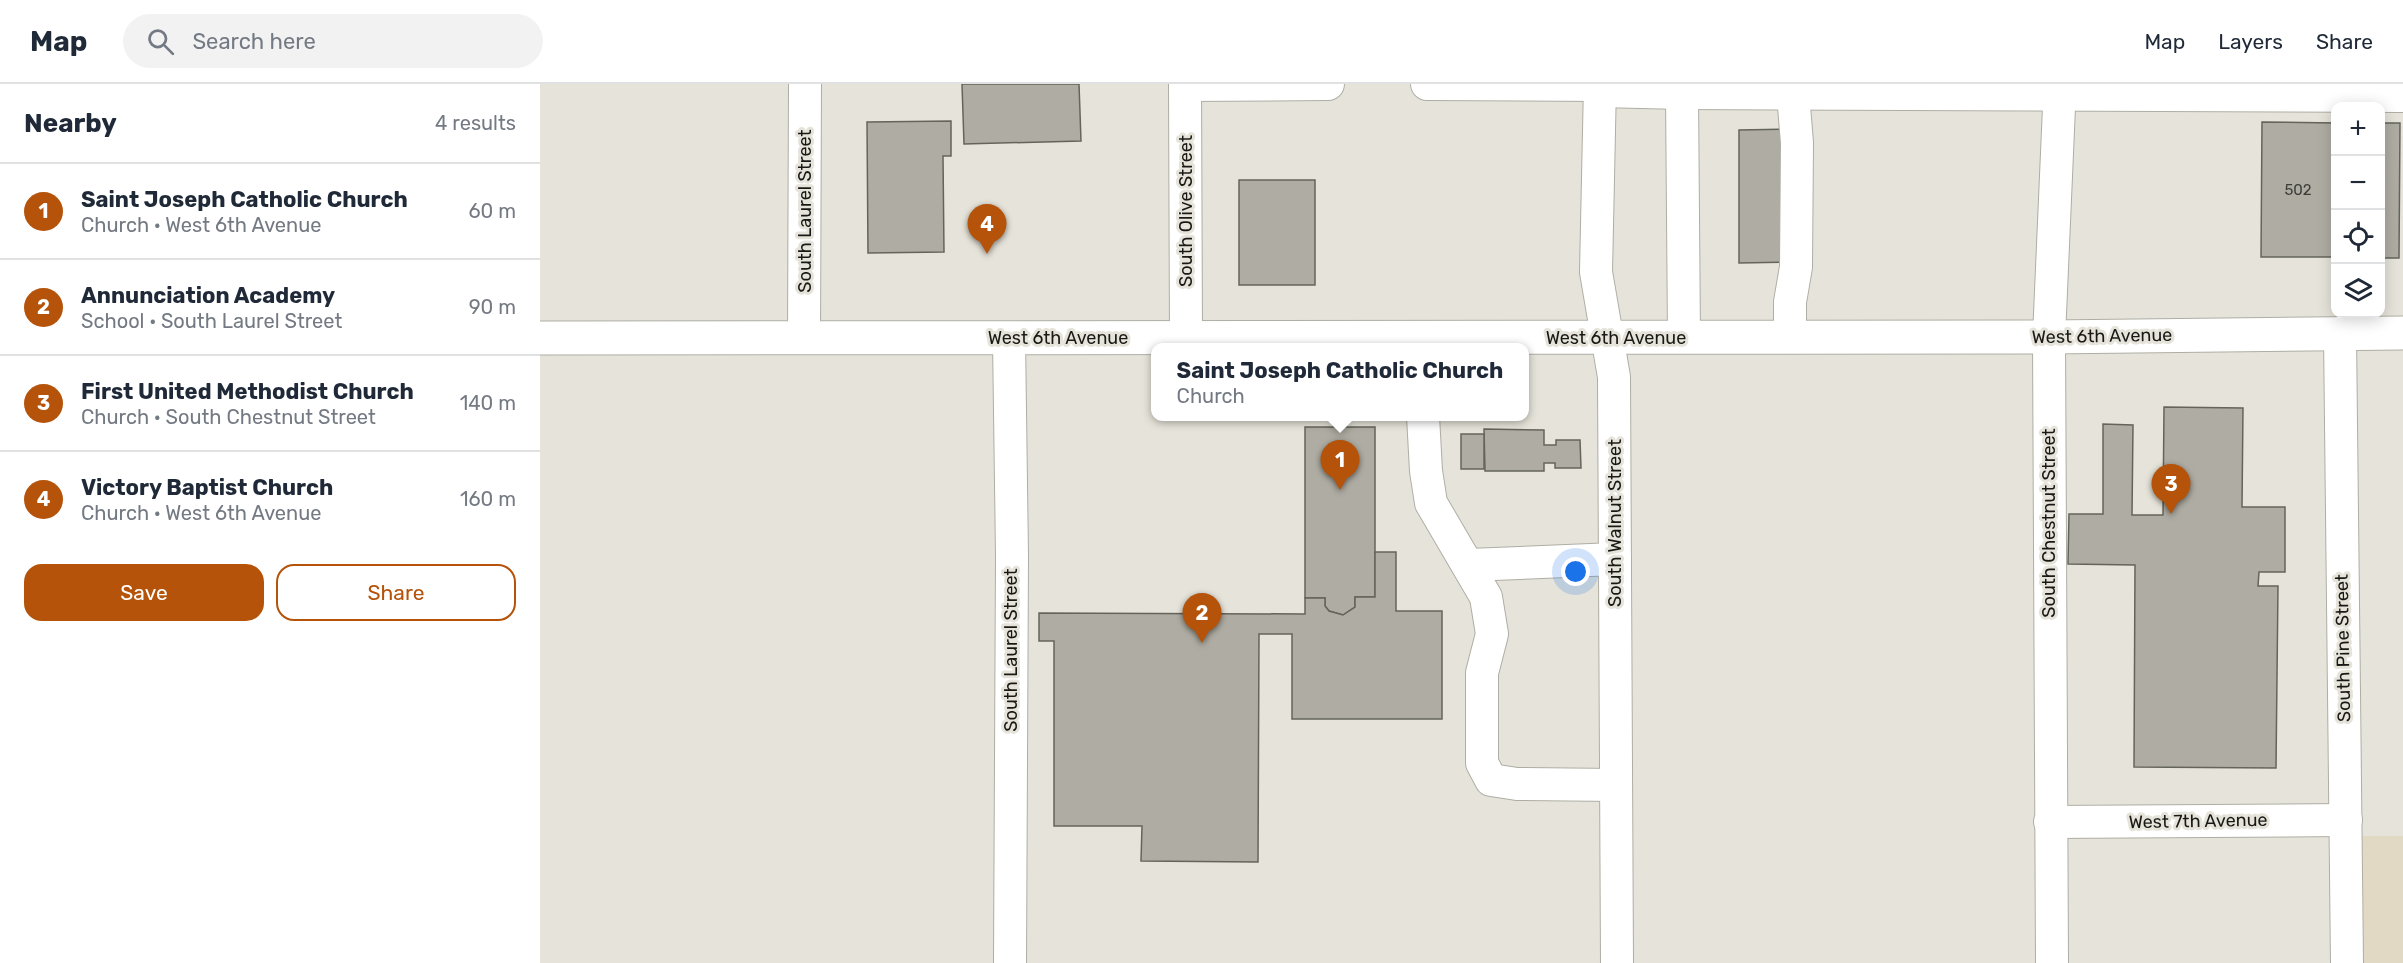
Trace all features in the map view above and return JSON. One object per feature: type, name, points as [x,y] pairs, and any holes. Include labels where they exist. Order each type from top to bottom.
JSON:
[{"type":"main road","name":"West 6th Avenue","points":[[540,338],[1186,338],[1420,343],[1606,338],[2403,333]]},
{"type":"street","name":"South Laurel Street","points":[[804,338],[806,84]]},
{"type":"street","points":[[1185,85],[1328,84]]},
{"type":"street","points":[[1427,84],[1600,86],[1682,93],[1793,94],[1918,89],[2059,89],[2403,96]]},
{"type":"street","name":"South Olive Street","points":[[1185,85],[1186,338]]},
{"type":"street","name":"South Walnut Street","points":[[1600,86],[1596,272],[1614,377],[1617,963]]},
{"type":"street","name":"South Chestnut Street","points":[[2052,963],[2049,337],[2059,89]]},
{"type":"street","points":[[1682,93],[1684,338]]},
{"type":"street","points":[[1790,338],[1790,302],[1796,267],[1797,143],[1793,94]]},
{"type":"street","name":"South Pine Street","points":[[2340,333],[2347,963]]},
{"type":"street","name":"South Laurel Street","points":[[1009,338],[1012,556],[1011,963]]},
{"type":"street","points":[[1423,421],[1426,471],[1431,503],[1486,597],[1492,634],[1482,673],[1482,763],[1491,780],[1517,784],[1616,785]]},
{"type":"street","points":[[1469,565],[1615,559]]},
{"type":"street","name":"West 7th Avenue","points":[[2050,822],[2346,820]]},
{"type":"shaded area","points":[[2361,836],[2403,836],[2403,963],[2360,963]]},
{"type":"building","points":[[962,84],[1079,84],[1081,141],[964,144]]},
{"type":"building","points":[[951,121],[951,156],[943,156],[944,252],[868,253],[867,122]]},
{"type":"building","points":[[2262,122],[2331,123],[2331,257],[2261,257]]},
{"type":"building","points":[[2385,123],[2400,123],[2399,258],[2385,258]]},
{"type":"building","points":[[1793,129],[1793,262],[1739,263],[1739,130]]},
{"type":"building","points":[[1239,180],[1315,180],[1315,285],[1239,285]]},
{"type":"building","points":[[2164,407],[2243,408],[2242,507],[2285,507],[2285,572],[2259,572],[2258,586],[2278,586],[2276,768],[2134,767],[2135,565],[2068,564],[2069,514],[2103,514],[2103,424],[2133,425],[2132,515],[2163,515]]},
{"type":"building","points":[[1305,427],[1375,427],[1375,597],[1355,597],[1355,607],[1343,615],[1329,611],[1325,606],[1325,598],[1305,598]]},
{"type":"building","points":[[1484,429],[1544,430],[1544,445],[1556,445],[1556,440],[1580,440],[1581,468],[1555,468],[1555,463],[1544,463],[1544,471],[1485,471]]},
{"type":"building","points":[[1461,434],[1484,434],[1484,469],[1461,469]]},
{"type":"building","points":[[1375,552],[1396,552],[1396,611],[1442,611],[1442,719],[1292,719],[1292,634],[1259,634],[1258,862],[1141,861],[1142,826],[1054,826],[1054,641],[1039,641],[1039,613],[1305,614],[1305,598],[1325,598],[1325,606],[1329,611],[1343,615],[1355,607],[1355,597],[1375,597]]},
{"type":"place","name":"Victory Baptist Church","points":[[987,254]]},
{"type":"place","name":"Saint Joseph Catholic Church","points":[[1340,490]]},
{"type":"place","name":"First United Methodist Church","points":[[2171,514]]},
{"type":"place","name":"Annunciation Academy","points":[[1202,643]]}]
